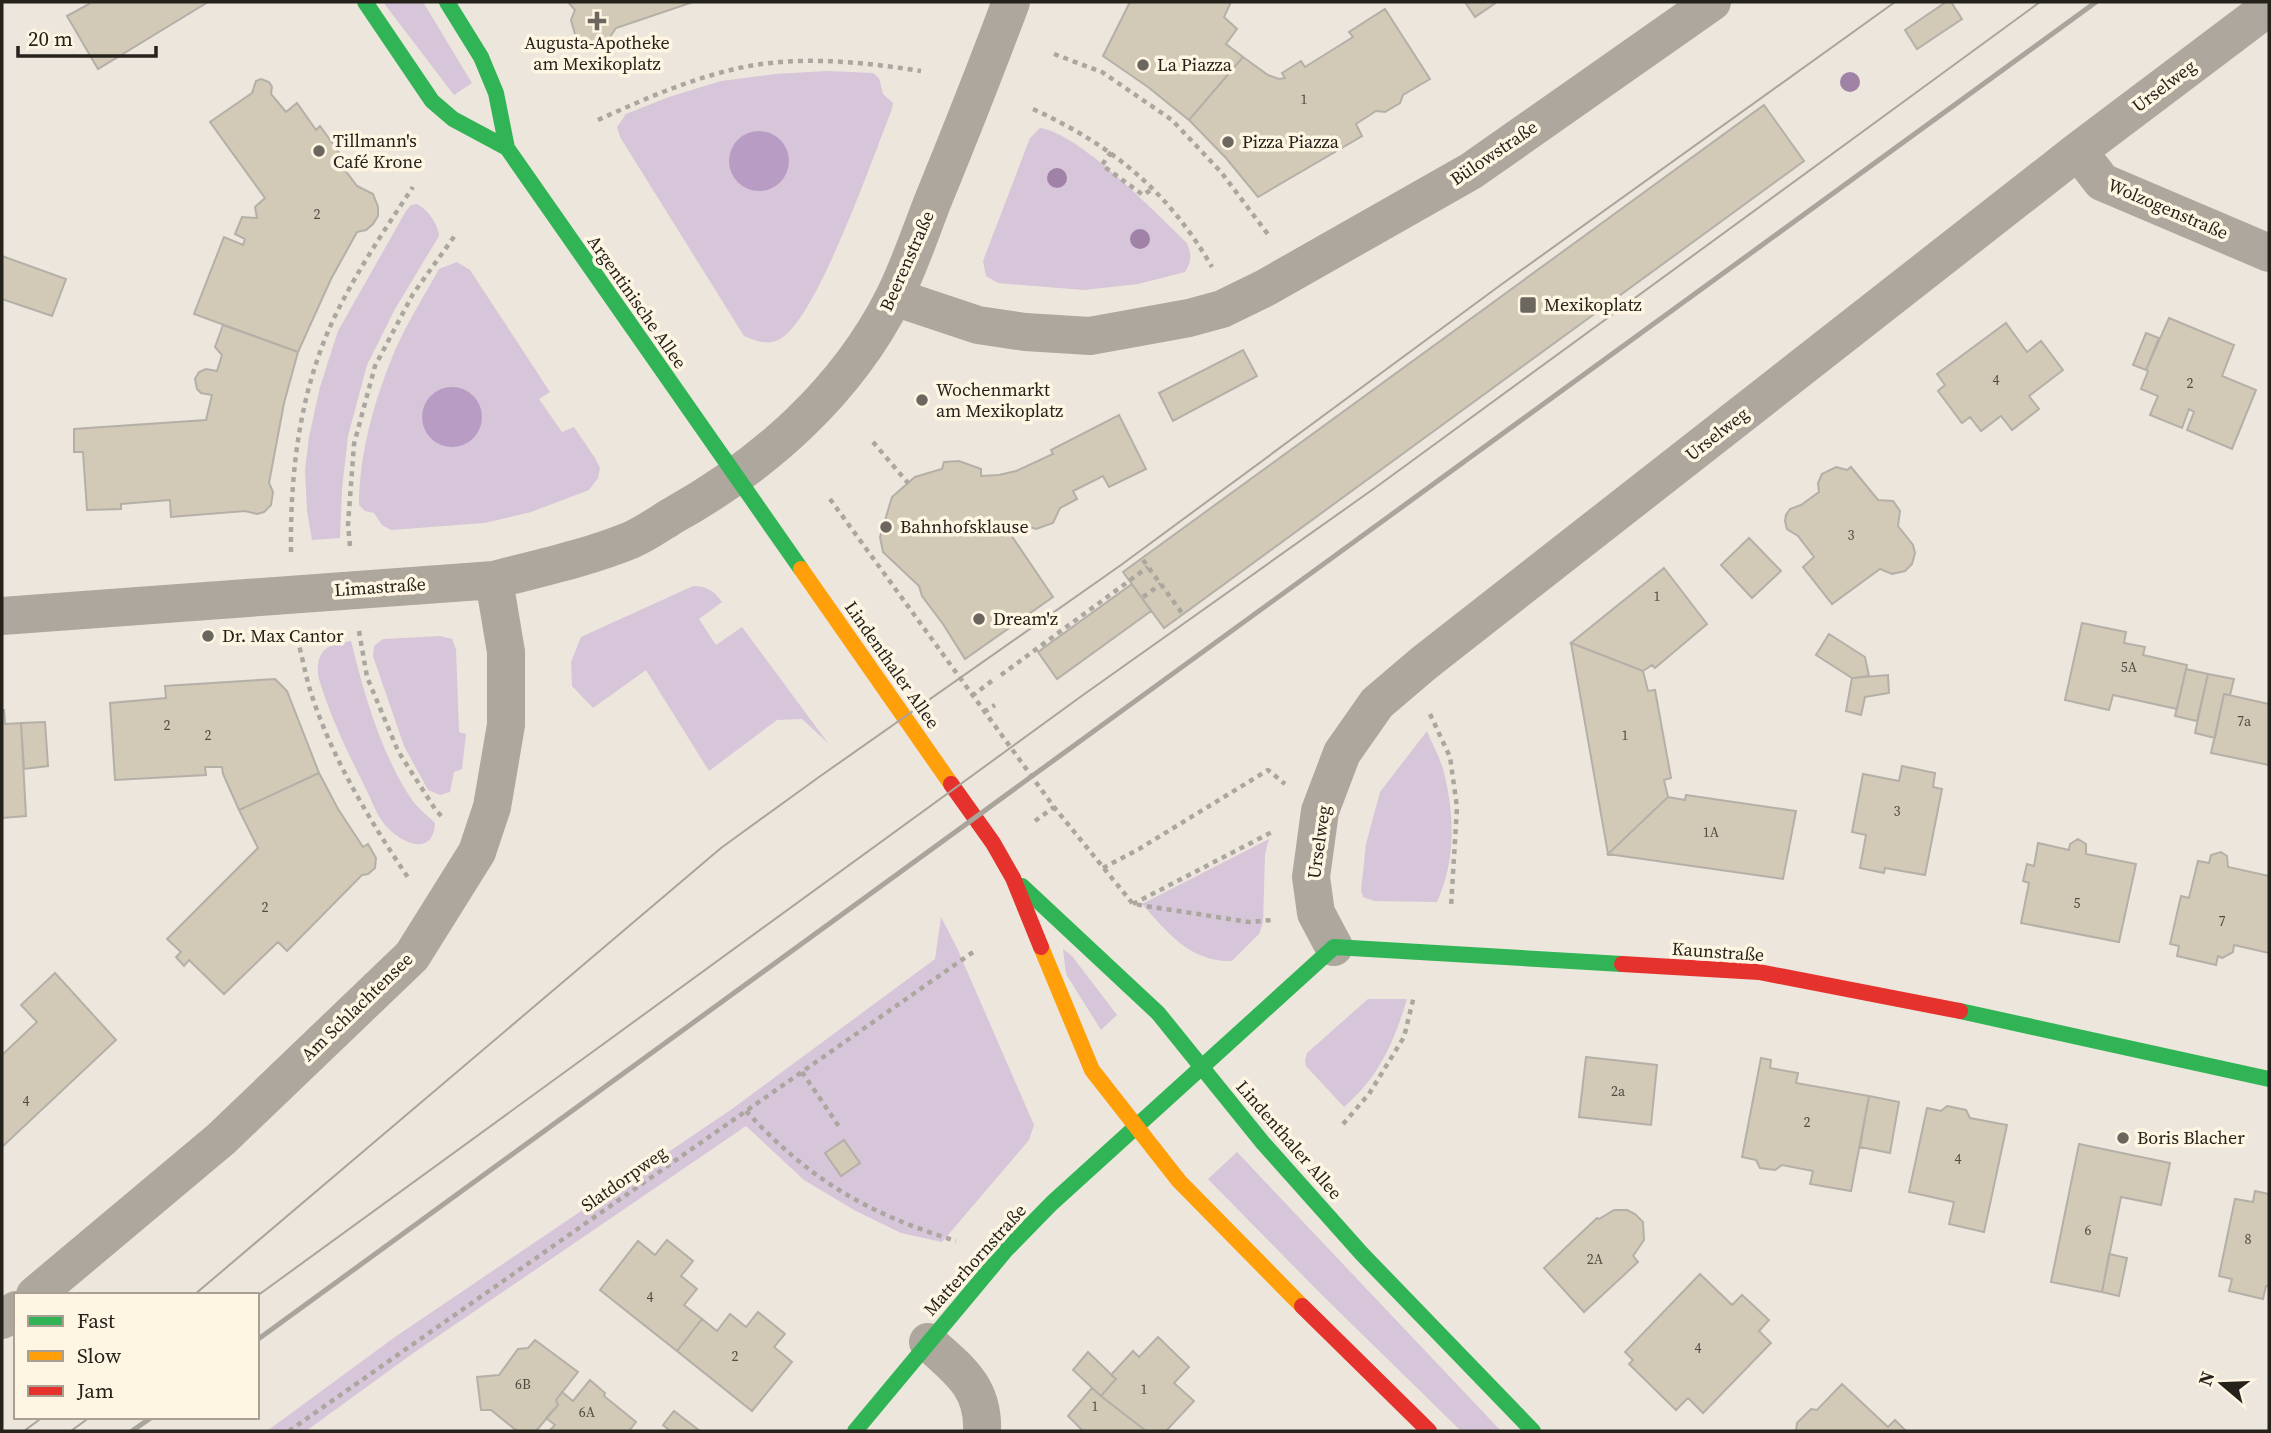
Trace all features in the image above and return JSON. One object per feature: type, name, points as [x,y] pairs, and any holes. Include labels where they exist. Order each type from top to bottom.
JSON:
[{"type":"main road","name":"Argentinische Allee","points":[[365,2],[432,101],[453,119],[507,148]]},
{"type":"main road","name":"Argentinische Allee","points":[[447,2],[481,57],[496,93],[507,148],[736,477]]},
{"type":"main road","name":"Lindenthaler Allee","points":[[736,477],[993,844],[1013,878],[1092,1070],[1179,1181],[1361,1366],[1429,1431]]},
{"type":"main road","name":"Lindenthaler Allee","points":[[1013,878],[1158,1013],[1263,1143],[1403,1299],[1533,1431]]},
{"type":"main road","points":[[1201,1067],[1334,947]]},
{"type":"main road","name":"Kaunstraße","points":[[1334,947],[1759,972],[1975,1014],[2269,1079]]},
{"type":"main road","name":"Matterhornstraße","points":[[855,1431],[1024,1231],[1201,1067]]},
{"type":"street","name":"Beerenstraße","points":[[736,477],[815,408],[857,358],[894,297],[1011,2]]},
{"type":"street","name":"Bülowstraße","points":[[894,297],[978,325],[1025,332],[1090,336],[1189,318],[1222,309],[1265,288],[1471,171],[1712,2]]},
{"type":"street","name":"Urselweg","points":[[1334,947],[1316,913],[1311,877],[1320,811],[1342,753],[1377,703],[1424,663],[2078,151],[2269,7]]},
{"type":"street","name":"Wolzogenstraße","points":[[2078,151],[2102,182],[2269,253]]},
{"type":"street","name":"Limastraße","points":[[2,616],[494,580],[571,561],[632,539],[736,477]]},
{"type":"street","name":"Am Schlachtensee","points":[[37,1293],[221,1139],[412,956],[477,852],[492,807],[506,725],[506,652],[494,580]]},
{"type":"street","points":[[928,1342],[964,1373],[983,1411],[982,1431]]},
{"type":"path","points":[[1054,54],[1102,72],[1172,120],[1221,172],[1270,237]]},
{"type":"path","points":[[598,120],[662,91],[740,68],[803,62],[865,62],[921,71]]},
{"type":"path","points":[[1033,109],[1065,124],[1111,152],[1154,188],[1193,234],[1213,269]]},
{"type":"path","points":[[1111,152],[1102,164],[1143,195],[1154,188]]},
{"type":"path","points":[[291,552],[290,505],[295,454],[305,400],[319,357],[334,318],[355,278],[413,187]]},
{"type":"path","points":[[350,548],[348,526],[354,444],[375,366],[414,294],[456,234]]},
{"type":"path","points":[[873,442],[908,483]]},
{"type":"path","points":[[830,499],[1054,807],[1133,904],[1249,922],[1273,920]]},
{"type":"path","points":[[1143,560],[1182,612]]},
{"type":"path","points":[[1000,676],[1148,568]]},
{"type":"path","points":[[1143,597],[1160,584]]},
{"type":"path","points":[[358,627],[367,677],[398,751],[435,809],[477,852]]},
{"type":"path","points":[[296,632],[311,691],[337,757],[388,848],[410,880]]},
{"type":"path","points":[[972,696],[993,680]]},
{"type":"path","points":[[984,712],[995,705]]},
{"type":"path","points":[[1430,713],[1450,757],[1457,807],[1451,907]]},
{"type":"path","points":[[1103,868],[1268,770],[1294,792]]},
{"type":"path","points":[[1035,821],[1054,807]]},
{"type":"path","points":[[1133,904],[1281,828]]},
{"type":"path","name":"Slatdorpweg","points":[[289,1431],[976,950]]},
{"type":"path","points":[[1343,1124],[1369,1094],[1404,1037],[1415,993]]},
{"type":"path","points":[[802,1072],[840,1128]]},
{"type":"path","points":[[746,1111],[778,1145],[824,1182],[909,1226],[956,1241]]},
{"type":"shaded area","points":[[383,2],[423,2],[472,83],[454,95]]},
{"type":"shaded area","points":[[827,71],[873,73],[879,78],[883,94],[893,103],[892,109],[843,233],[811,301],[795,325],[780,339],[771,342],[757,341],[744,336],[620,137],[617,127],[626,114],[721,81]]},
{"type":"shaded area","points":[[1040,128],[1056,133],[1095,159],[1186,242],[1190,257],[1185,272],[1138,284],[1084,290],[998,283],[986,276],[983,261],[1030,138]]},
{"type":"shaded area","points":[[759,131],[776,136],[784,144],[789,161],[784,178],[776,186],[759,191],[742,186],[734,178],[729,161],[734,144],[742,136]]},
{"type":"shaded area","points":[[417,204],[432,218],[439,236],[395,309],[367,365],[348,436],[340,538],[312,540],[305,470],[320,387],[338,331],[406,211],[411,205]]},
{"type":"shaded area","points":[[457,262],[470,270],[550,392],[539,399],[562,432],[574,427],[595,458],[600,468],[598,478],[589,490],[531,512],[484,523],[391,530],[382,525],[374,513],[365,511],[359,505],[365,444],[376,403],[397,346],[439,269]]},
{"type":"shaded area","points":[[452,387],[469,392],[477,400],[482,417],[477,434],[469,442],[452,447],[435,442],[427,434],[422,417],[427,400],[435,392]]},
{"type":"shaded area","points":[[693,586],[710,590],[722,602],[699,619],[716,645],[742,627],[828,743],[802,719],[777,720],[709,771],[646,670],[593,708],[572,686],[571,662],[581,637]]},
{"type":"shaded area","points":[[440,636],[452,639],[456,649],[459,732],[466,734],[462,769],[454,772],[450,792],[440,795],[428,790],[404,746],[373,656],[374,646],[383,639]]},
{"type":"shaded area","points":[[351,641],[368,702],[391,763],[412,800],[435,823],[433,835],[421,844],[395,835],[382,821],[346,748],[323,693],[318,673],[320,656],[331,646]]},
{"type":"shaded area","points":[[1427,731],[1444,771],[1452,824],[1450,856],[1443,887],[1437,902],[1374,901],[1363,897],[1361,891],[1366,844],[1380,792]]},
{"type":"shaded area","points":[[1269,839],[1265,854],[1263,923],[1259,934],[1232,961],[1204,957],[1192,951],[1171,935],[1142,904]]},
{"type":"shaded area","points":[[941,917],[1034,1125],[1029,1140],[942,1242],[901,1233],[854,1210],[804,1180],[746,1126],[412,1354],[306,1431],[267,1431],[395,1337],[732,1109],[935,959]]},
{"type":"shaded area","points":[[1063,949],[1072,956],[1117,1015],[1101,1030],[1066,974]]},
{"type":"shaded area","points":[[1368,999],[1407,999],[1384,1058],[1367,1084],[1344,1107],[1306,1066],[1305,1061],[1307,1053]]},
{"type":"shaded area","points":[[1237,1152],[1501,1431],[1461,1431],[1208,1179]]},
{"type":"building","points":[[88,2],[208,2],[98,69],[67,16],[89,4]]},
{"type":"building","points":[[568,2],[693,2],[616,28],[608,40],[595,45],[582,41],[575,34],[571,20],[575,10]]},
{"type":"building","points":[[1130,2],[1231,2],[1224,17],[1237,29],[1226,44],[1243,57],[1189,120],[1103,56]]},
{"type":"building","points":[[1465,2],[1497,2],[1475,17]]},
{"type":"building","points":[[1946,2],[1951,2],[1962,19],[1917,49],[1905,30]]},
{"type":"building","points":[[1385,9],[1430,79],[1403,95],[1400,103],[1385,112],[1376,111],[1356,124],[1362,136],[1258,197],[1226,158],[1189,120],[1243,57],[1268,75],[1285,78],[1282,73],[1301,61],[1305,67],[1353,37],[1349,32]]},
{"type":"building","points":[[261,79],[269,82],[272,87],[271,94],[286,112],[297,103],[316,130],[320,126],[340,154],[336,158],[357,186],[373,194],[378,207],[378,216],[373,224],[366,230],[357,232],[331,279],[298,352],[194,314],[224,237],[243,245],[245,239],[235,234],[242,217],[257,218],[255,207],[265,198],[210,122],[252,93],[256,81]]},
{"type":"building","points":[[1764,105],[1804,161],[1164,628],[1123,572]]},
{"type":"building","points":[[2,256],[66,279],[52,316],[2,299]]},
{"type":"building","points":[[2169,318],[2234,345],[2222,376],[2256,390],[2232,449],[2187,430],[2194,412],[2189,409],[2182,428],[2150,415],[2158,396],[2141,389],[2148,371],[2146,370]]},
{"type":"building","points":[[2006,323],[2027,352],[2041,341],[2063,370],[2029,396],[2039,409],[2012,430],[2001,416],[1981,431],[1970,417],[1962,423],[1938,391],[1945,385],[1937,374]]},
{"type":"building","points":[[223,325],[298,352],[284,403],[269,483],[273,492],[271,505],[264,512],[257,514],[245,511],[171,517],[170,500],[121,504],[121,509],[87,510],[83,452],[74,452],[74,429],[206,420],[212,395],[201,393],[197,389],[195,379],[199,372],[206,369],[217,371],[222,355],[215,347]]},
{"type":"building","points":[[2146,333],[2159,338],[2146,370],[2133,365]]},
{"type":"building","points":[[1243,350],[1257,376],[1173,421],[1159,393]]},
{"type":"building","points":[[1119,415],[1146,469],[1109,487],[1103,476],[1073,491],[1077,499],[1060,508],[1053,523],[1036,529],[1027,526],[1011,535],[1053,597],[965,659],[922,596],[919,586],[883,552],[880,537],[892,497],[915,477],[942,469],[944,462],[959,461],[981,469],[981,476],[1016,471],[1053,454],[1051,450]]},
{"type":"building","points":[[1836,467],[1847,470],[1851,467],[1878,500],[1893,501],[1900,511],[1898,526],[1913,545],[1915,553],[1912,564],[1905,571],[1892,574],[1880,569],[1832,604],[1803,567],[1814,557],[1798,536],[1787,529],[1785,521],[1790,509],[1801,505],[1819,492],[1818,483],[1822,474]]},
{"type":"building","points":[[1749,538],[1781,571],[1752,598],[1721,565]]},
{"type":"building","points":[[1664,568],[1707,624],[1655,668],[1652,665],[1643,671],[1571,643]]},
{"type":"building","points":[[1132,584],[1151,611],[1057,679],[1038,652]]},
{"type":"building","points":[[2082,623],[2126,632],[2124,643],[2145,647],[2143,655],[2187,665],[2177,709],[2113,695],[2109,710],[2065,700]]},
{"type":"building","points":[[1829,634],[1865,657],[1869,676],[1852,678],[1816,655]]},
{"type":"building","points":[[1571,643],[1643,671],[1648,691],[1655,690],[1671,778],[1664,780],[1668,797],[1608,854]]},
{"type":"building","points":[[2186,669],[2208,674],[2197,721],[2175,716]]},
{"type":"building","points":[[2208,674],[2234,679],[2230,695],[2224,694],[2215,738],[2195,733]]},
{"type":"building","points":[[1888,675],[1889,693],[1865,697],[1861,715],[1846,711],[1852,678]]},
{"type":"building","points":[[275,679],[287,691],[319,773],[239,810],[222,767],[205,767],[206,775],[115,780],[110,703],[166,698],[165,686]]},
{"type":"building","points":[[2224,694],[2269,704],[2269,765],[2211,753]]},
{"type":"building","points":[[2,710],[5,724],[21,723],[26,816],[2,818]]},
{"type":"building","points":[[45,722],[48,766],[24,769],[21,723]]},
{"type":"building","points":[[1902,766],[1935,773],[1933,787],[1942,789],[1925,875],[1885,868],[1884,873],[1860,868],[1866,835],[1852,832],[1863,774],[1899,781]]},
{"type":"building","points":[[319,773],[363,847],[368,844],[376,858],[375,868],[362,875],[287,951],[278,942],[224,994],[189,960],[184,966],[176,957],[181,952],[167,939],[258,848],[239,810]]},
{"type":"building","points":[[1686,795],[1796,811],[1783,879],[1608,854],[1668,797],[1685,800]]},
{"type":"building","points":[[2078,839],[2086,844],[2086,854],[2136,864],[2119,942],[2021,923],[2029,883],[2023,881],[2027,864],[2034,866],[2038,843],[2069,850],[2070,844]]},
{"type":"building","points":[[2221,852],[2227,856],[2228,867],[2269,876],[2269,953],[2234,945],[2233,952],[2222,958],[2218,956],[2216,965],[2177,956],[2179,946],[2170,944],[2181,896],[2189,898],[2198,861],[2209,863],[2211,855]]},
{"type":"building","points":[[55,973],[116,1040],[2,1147],[2,1055],[37,1022],[21,1005]]},
{"type":"building","points":[[1586,1057],[1657,1065],[1651,1125],[1579,1117]]},
{"type":"building","points":[[1761,1058],[1771,1060],[1770,1068],[1798,1073],[1796,1083],[1869,1096],[1851,1191],[1810,1184],[1813,1171],[1782,1165],[1775,1170],[1760,1168],[1756,1160],[1742,1157]]},
{"type":"building","points":[[1869,1096],[1899,1102],[1890,1153],[1860,1147]]},
{"type":"building","points":[[1947,1106],[1966,1110],[1970,1118],[2007,1125],[1984,1232],[1949,1224],[1954,1202],[1909,1192],[1927,1108],[1941,1111]]},
{"type":"building","points":[[844,1140],[860,1163],[841,1176],[825,1153]]},
{"type":"building","points":[[2079,1144],[2170,1163],[2161,1205],[2121,1197],[2102,1292],[2051,1282]]},
{"type":"building","points":[[2255,1191],[2269,1194],[2269,1286],[2266,1286],[2263,1299],[2229,1291],[2232,1279],[2219,1276],[2235,1199],[2253,1202]]},
{"type":"building","points":[[1614,1210],[1627,1210],[1643,1222],[1644,1240],[1633,1256],[1638,1262],[1584,1312],[1544,1268],[1597,1218]]},
{"type":"building","points":[[667,1240],[693,1261],[681,1276],[697,1289],[684,1305],[702,1319],[677,1351],[600,1290],[638,1241],[655,1255]]},
{"type":"building","points":[[2109,1254],[2127,1258],[2119,1296],[2102,1292]]},
{"type":"building","points":[[1700,1274],[1732,1305],[1742,1295],[1769,1320],[1759,1331],[1771,1343],[1703,1413],[1688,1398],[1676,1410],[1629,1364],[1633,1360],[1625,1352]]},
{"type":"building","points":[[758,1312],[785,1334],[774,1347],[792,1362],[752,1411],[677,1351],[702,1319],[717,1331],[730,1314],[746,1327]]},
{"type":"building","points":[[1158,1337],[1189,1367],[1174,1383],[1194,1401],[1166,1431],[1146,1431],[1101,1396],[1116,1379],[1111,1375],[1133,1351],[1139,1357]]},
{"type":"building","points":[[535,1340],[578,1372],[556,1400],[558,1405],[536,1431],[517,1431],[491,1410],[481,1410],[477,1377],[499,1375],[518,1349],[528,1348]]},
{"type":"building","points":[[1088,1352],[1116,1379],[1101,1396],[1073,1370]]},
{"type":"building","points":[[590,1380],[605,1393],[604,1396],[636,1422],[629,1431],[549,1431],[555,1425],[546,1418],[558,1405],[556,1400],[562,1392],[573,1401]]},
{"type":"building","points":[[1842,1384],[1888,1427],[1895,1420],[1906,1431],[1796,1431],[1797,1423],[1811,1409],[1817,1410]]},
{"type":"building","points":[[1092,1388],[1146,1431],[1083,1431],[1068,1416]]},
{"type":"building","points":[[674,1411],[700,1431],[670,1431],[663,1425]]},
{"type":"tram line","points":[[196,1293],[721,848],[1121,565],[1502,284],[1895,2]]},
{"type":"tram line","points":[[259,1295],[1083,695],[1379,485],[2040,2]]},
{"type":"tram line","points":[[24,1431],[40,1419]]},
{"type":"tram line","points":[[71,1431],[87,1419]]},
{"type":"railway","points":[[259,1339],[2096,2]]},
{"type":"railway","points":[[132,1431],[149,1419]]},
{"type":"traffic: fast","points":[[365,2],[432,101],[453,119],[507,148]]},
{"type":"traffic: fast","points":[[447,2],[481,57],[496,93],[507,148],[801,569]]},
{"type":"traffic: fast","points":[[1022,886],[1158,1013],[1263,1143],[1362,1254],[1533,1431]]},
{"type":"traffic: fast","points":[[855,1431],[1006,1250],[1052,1203],[1334,947],[1622,964]]},
{"type":"traffic: fast","points":[[1960,1011],[2269,1079]]},
{"type":"traffic: slow","points":[[801,569],[951,784]]},
{"type":"traffic: slow","points":[[1041,947],[1092,1070],[1179,1181],[1302,1306]]},
{"type":"traffic: jam","points":[[951,784],[993,843],[1013,878],[1041,947]]},
{"type":"traffic: jam","points":[[1622,964],[1759,972],[1960,1011]]},
{"type":"traffic: jam","points":[[1302,1306],[1429,1431]]},
{"type":"place","name":"Augusta-Apotheke am Mexikoplatz","points":[[597,21]]},
{"type":"place","name":"La Piazza","points":[[1143,65]]},
{"type":"place","name":"Pizza Piazza","points":[[1228,142]]},
{"type":"place","name":"Tillmann's Café Krone","points":[[319,151]]},
{"type":"place","name":"Mexikoplatz","points":[[1528,305]]},
{"type":"place","name":"Wochenmarkt am Mexikoplatz","points":[[922,400]]},
{"type":"place","name":"Bahnhofsklause","points":[[886,527]]},
{"type":"place","name":"Dream'z","points":[[979,619]]},
{"type":"place","name":"Dr. Max Cantor","points":[[208,636]]},
{"type":"place","name":"Boris Blacher","points":[[2123,1138]]}]
